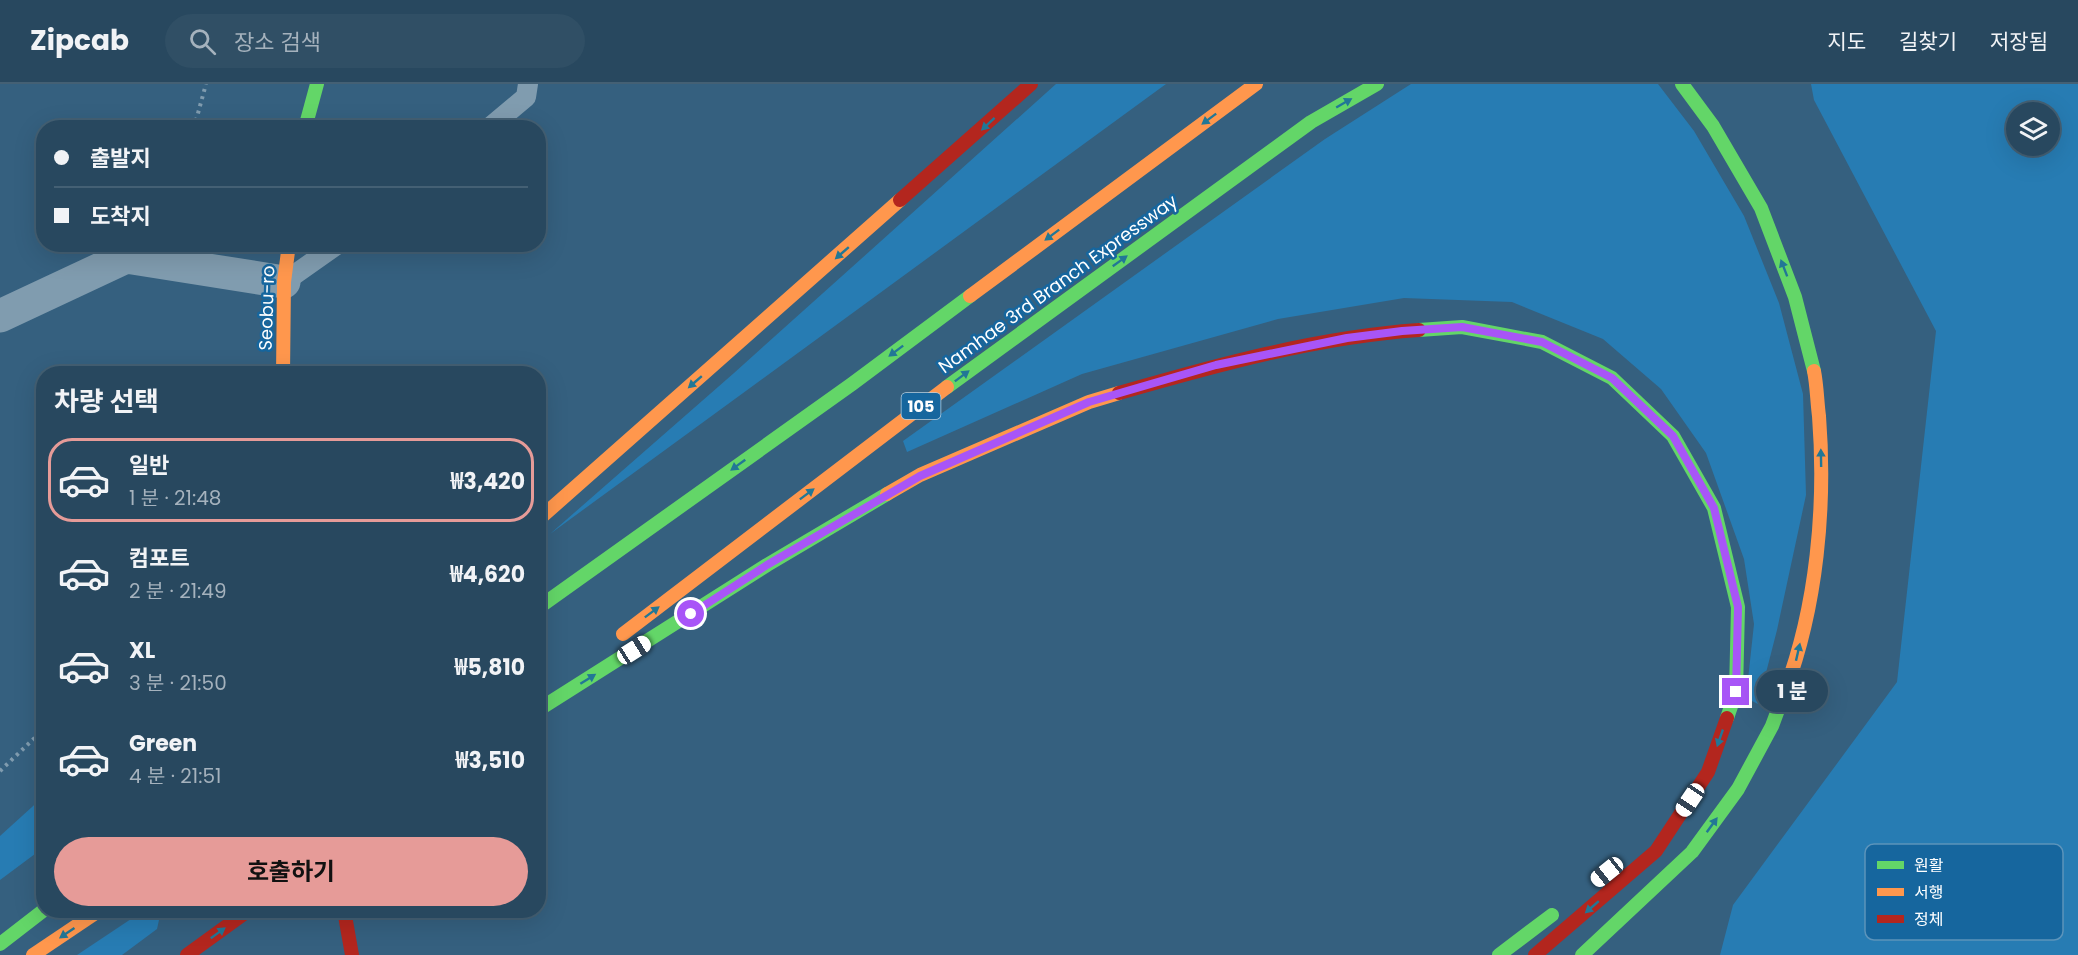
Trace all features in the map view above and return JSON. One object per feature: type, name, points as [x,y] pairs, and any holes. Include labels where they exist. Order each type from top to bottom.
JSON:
[{"type":"main road","points":[[307,120],[317,84]]},
{"type":"main road","points":[[546,513],[1031,84]]},
{"type":"main road","points":[[546,602],[852,384],[1256,84]]},
{"type":"main road","name":"Namhae 3rd Branch Expressway","points":[[613,641],[972,368],[1311,123],[1377,84]]},
{"type":"main road","points":[[1598,955],[1621,933],[1692,852],[1738,789],[1772,726],[1797,659],[1810,594],[1819,529],[1822,457],[1815,373],[1795,297],[1761,208],[1713,126],[1682,84]]},
{"type":"main road","name":"Seobu-ro","points":[[283,366],[284,282],[288,252]]},
{"type":"main road","points":[[546,705],[767,565],[920,476],[1089,402],[1216,365],[1347,338],[1462,327],[1542,342],[1612,378],[1673,436],[1714,508],[1738,607],[1736,692],[1708,772],[1656,851],[1535,955]]},
{"type":"main road","points":[[546,693],[576,670]]},
{"type":"main road","points":[[1644,843],[1681,814]]},
{"type":"main road","points":[[1582,955],[1692,852]]},
{"type":"main road","points":[[1499,955],[1562,907]]},
{"type":"main road","points":[[0,944],[36,916]]},
{"type":"main road","points":[[33,955],[88,918]]},
{"type":"main road","points":[[187,955],[238,918]]},
{"type":"main road","points":[[345,918],[352,955]]},
{"type":"street","points":[[0,316],[126,258],[284,282]]},
{"type":"lane","points":[[499,120],[526,97],[528,84]]},
{"type":"lane","points":[[284,282],[327,252]]},
{"type":"path","points":[[196,120],[206,84]]},
{"type":"path","points":[[0,771],[36,737]]},
{"type":"shaded area","points":[[1056,84],[1166,84],[550,534],[734,373]]},
{"type":"shaded area","points":[[1411,84],[1658,84],[1694,131],[1744,216],[1779,303],[1803,394],[1806,495],[1777,630],[1758,704],[1746,698],[1754,624],[1744,559],[1706,453],[1661,389],[1603,339],[1512,302],[1404,298],[1278,319],[1082,374],[907,452],[903,441],[1325,139]]},
{"type":"shaded area","points":[[1811,84],[2078,84],[2078,955],[1720,955],[1733,905],[1897,682],[1936,331],[1814,100]]},
{"type":"shaded area","points":[[36,803],[36,853],[0,880],[0,836]]},
{"type":"shaded area","points":[[132,918],[159,918],[157,929],[122,955],[77,955]]},
{"type":"traffic: fast","points":[[307,120],[317,84]]},
{"type":"traffic: fast","points":[[947,387],[1311,122],[1377,84]]},
{"type":"traffic: fast","points":[[1682,84],[1713,126],[1761,208],[1795,297],[1814,371]]},
{"type":"traffic: fast","points":[[546,602],[852,384],[970,296]]},
{"type":"traffic: fast","points":[[1419,330],[1462,327],[1542,342],[1612,378],[1673,436],[1714,508],[1738,607],[1736,692],[1727,718]]},
{"type":"traffic: fast","points":[[546,705],[767,565],[887,494]]},
{"type":"traffic: fast","points":[[1582,955],[1692,852],[1738,789],[1772,726],[1785,691]]},
{"type":"traffic: fast","points":[[1499,955],[1552,915]]},
{"type":"traffic: fast","points":[[0,944],[36,916]]},
{"type":"traffic: slow","points":[[970,296],[1256,84]]},
{"type":"traffic: slow","points":[[546,513],[900,200]]},
{"type":"traffic: slow","points":[[283,366],[284,282],[288,252]]},
{"type":"traffic: slow","points":[[1785,691],[1805,625],[1817,555],[1821,450],[1814,371]]},
{"type":"traffic: slow","points":[[623,634],[947,387]]},
{"type":"traffic: slow","points":[[887,494],[920,475],[1089,402],[1119,393]]},
{"type":"traffic: slow","points":[[33,955],[88,918]]},
{"type":"traffic: jam","points":[[900,200],[1031,84]]},
{"type":"traffic: jam","points":[[1119,393],[1230,363],[1305,346],[1419,330]]},
{"type":"traffic: jam","points":[[1535,955],[1656,851],[1708,772],[1727,718]]},
{"type":"traffic: jam","points":[[187,955],[238,918]]},
{"type":"traffic: jam","points":[[345,918],[352,955]]},
{"type":"route","points":[[691,614],[767,565],[920,476],[1089,402],[1216,365],[1347,338],[1462,327],[1542,342],[1612,378],[1673,436],[1714,508],[1738,607],[1736,692]]}]
